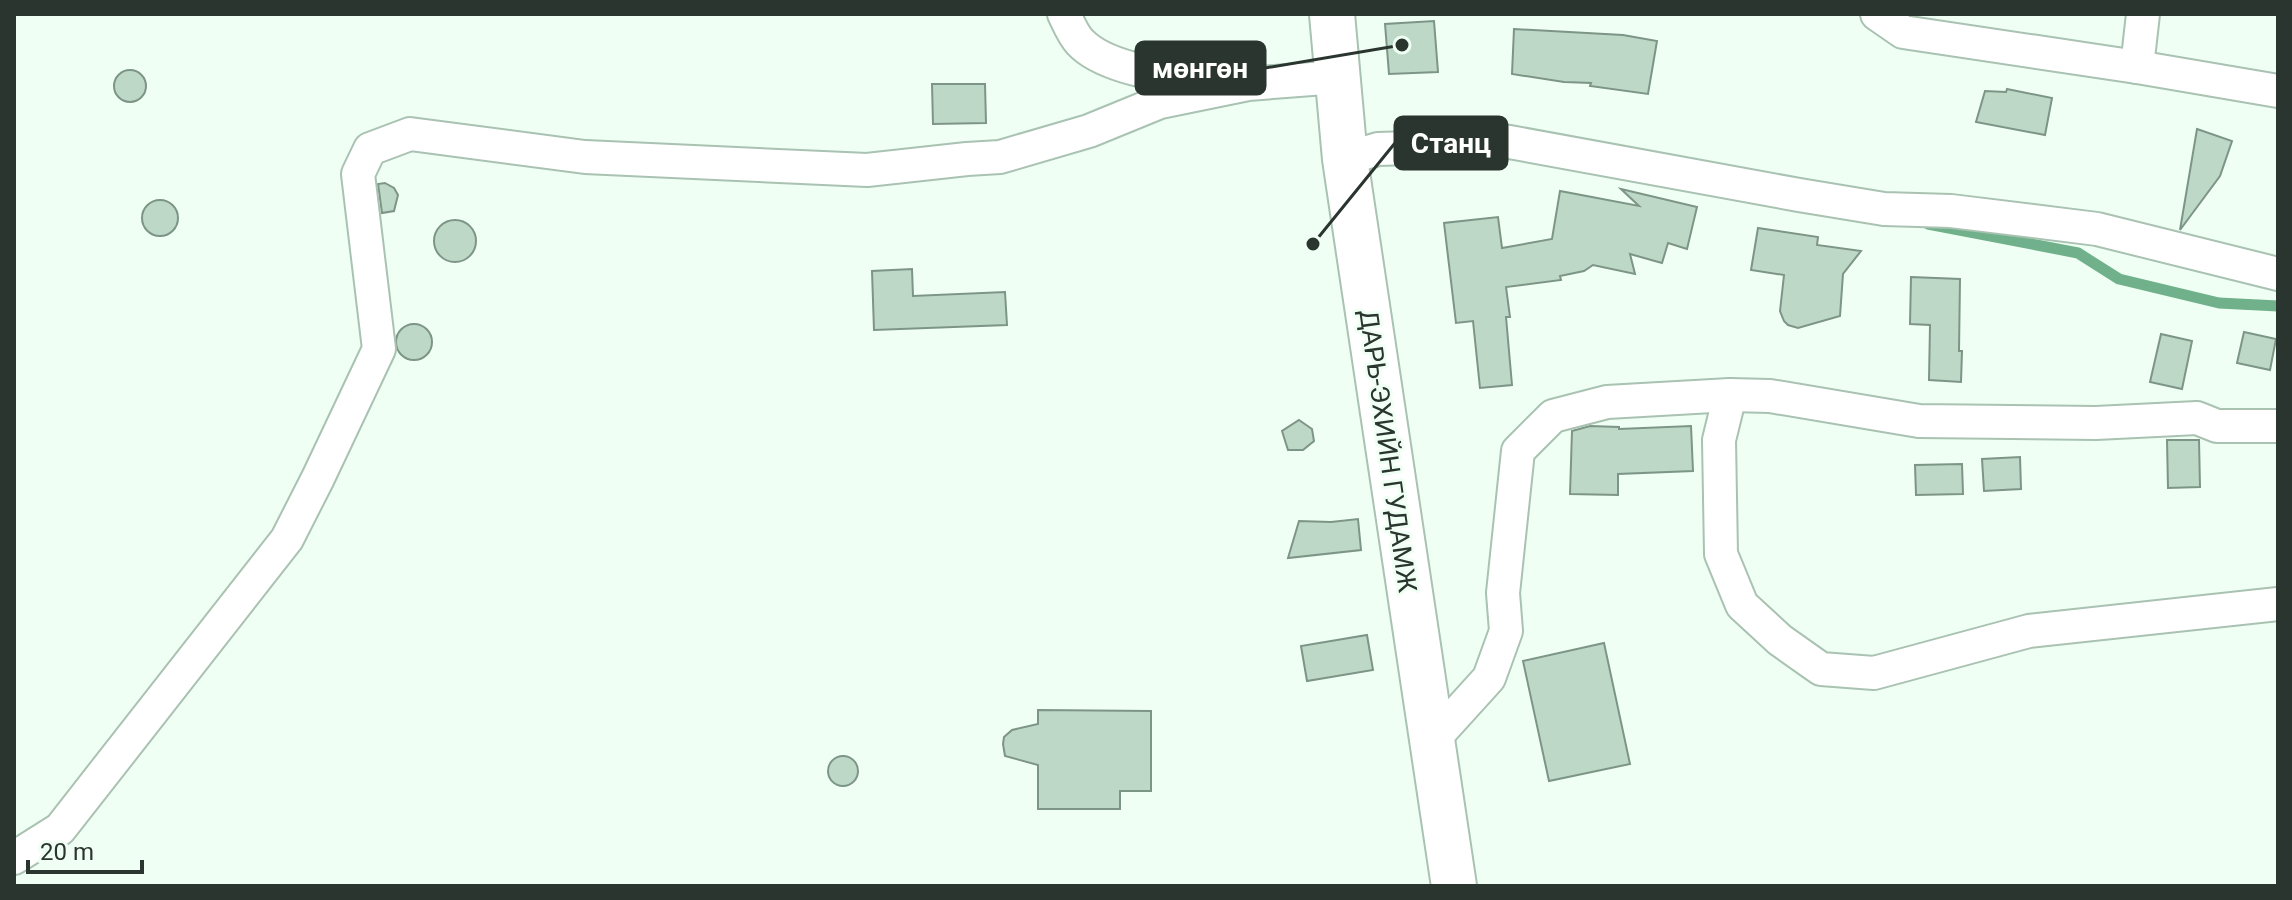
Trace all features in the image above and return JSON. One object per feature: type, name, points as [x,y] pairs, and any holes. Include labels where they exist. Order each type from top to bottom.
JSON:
[{"type":"main road","name":"ДАРЬ-ЭХИЙН ГУДАМЖ","points":[[1332,14],[1345,159],[1454,886]]},
{"type":"street","points":[[1064,14],[1080,42],[1111,62],[1171,77],[1248,84]]},
{"type":"street","points":[[1877,14],[1903,32],[2278,91]]},
{"type":"street","points":[[2137,67],[2143,14]]},
{"type":"street","points":[[14,858],[60,829],[287,539],[318,478],[379,349],[358,174],[370,149],[410,134],[585,157],[867,170],[1000,157],[1089,131],[1160,102],[1248,84],[1338,77]]},
{"type":"street","points":[[1345,159],[1378,149],[1468,140],[1504,141],[1884,209],[1951,211],[2097,229],[2278,274]]},
{"type":"street","points":[[1431,742],[1489,678],[1506,631],[1503,593],[1518,451],[1553,416],[1607,402],[1730,395],[1770,396],[1919,421],[2096,423],[2197,418],[2217,426],[2278,426]]},
{"type":"street","points":[[1730,395],[1719,440],[1721,554],[1742,605],[1780,640],[1821,669],[1874,673],[2029,631],[2278,604]]},
{"type":"building","points":[[1434,21],[1438,72],[1389,74],[1385,24]]},
{"type":"building","points":[[1514,29],[1623,35],[1657,41],[1648,94],[1590,86],[1591,83],[1512,74]]},
{"type":"building","points":[[130,70],[141,75],[146,86],[141,97],[130,102],[119,97],[114,86],[119,75]]},
{"type":"building","points":[[932,84],[985,84],[986,123],[933,124]]},
{"type":"building","points":[[2007,89],[2052,98],[2045,135],[1976,122],[1985,91],[2006,92]]},
{"type":"building","points":[[2197,129],[2232,141],[2220,176],[2180,230]]},
{"type":"building","points":[[385,183],[394,188],[398,195],[394,211],[382,213],[378,184]]},
{"type":"building","points":[[1621,189],[1697,207],[1687,249],[1668,243],[1662,263],[1630,254],[1635,274],[1593,265],[1584,271],[1560,276],[1561,280],[1506,287],[1512,385],[1480,388],[1473,321],[1456,323],[1444,223],[1498,217],[1502,248],[1552,239],[1560,191],[1639,206]]},
{"type":"building","points":[[160,200],[173,205],[178,218],[173,231],[160,236],[147,231],[142,218],[147,205]]},
{"type":"building","points":[[455,220],[470,226],[476,241],[470,256],[455,262],[440,256],[434,241],[440,226]]},
{"type":"building","points":[[1758,228],[1818,237],[1817,245],[1861,251],[1843,274],[1840,316],[1798,328],[1784,321],[1780,311],[1784,275],[1751,270]]},
{"type":"building","points":[[912,269],[913,296],[1005,292],[1007,325],[874,330],[872,271]]},
{"type":"building","points":[[1911,277],[1960,279],[1961,382],[1929,380],[1930,325],[1910,324]]},
{"type":"building","points":[[414,324],[427,329],[432,342],[427,355],[414,360],[401,355],[396,342],[401,329]]},
{"type":"building","points":[[2244,332],[2276,339],[2270,370],[2237,363]]},
{"type":"building","points":[[2161,334],[2192,341],[2182,389],[2150,382]]},
{"type":"building","points":[[1299,420],[1312,429],[1314,441],[1303,450],[1288,450],[1282,431]]},
{"type":"building","points":[[1590,426],[1619,429],[1691,426],[1693,471],[1618,474],[1618,495],[1570,494],[1572,431]]},
{"type":"building","points":[[2167,440],[2199,440],[2200,487],[2168,488]]},
{"type":"building","points":[[2020,457],[2021,489],[1984,491],[1982,459]]},
{"type":"building","points":[[1962,464],[1963,494],[1916,495],[1915,465]]},
{"type":"building","points":[[1358,519],[1361,550],[1288,558],[1299,521]]},
{"type":"building","points":[[1367,635],[1373,670],[1307,681],[1301,646]]},
{"type":"building","points":[[1604,643],[1630,764],[1549,781],[1523,661]]},
{"type":"building","points":[[1038,710],[1151,711],[1151,791],[1120,791],[1120,809],[1038,809],[1038,765],[1005,756],[1003,744],[1004,737],[1012,730],[1038,724]]},
{"type":"building","points":[[843,756],[854,760],[858,771],[854,782],[843,786],[832,782],[828,771],[832,760]]},
{"type":"waterway","points":[[1928,224],[2078,253],[2119,279],[2219,303],[2278,306]]},
{"type":"place","name":"мөнгөн","points":[[1402,45]]},
{"type":"place","name":"Станц","points":[[1313,244]]}]
